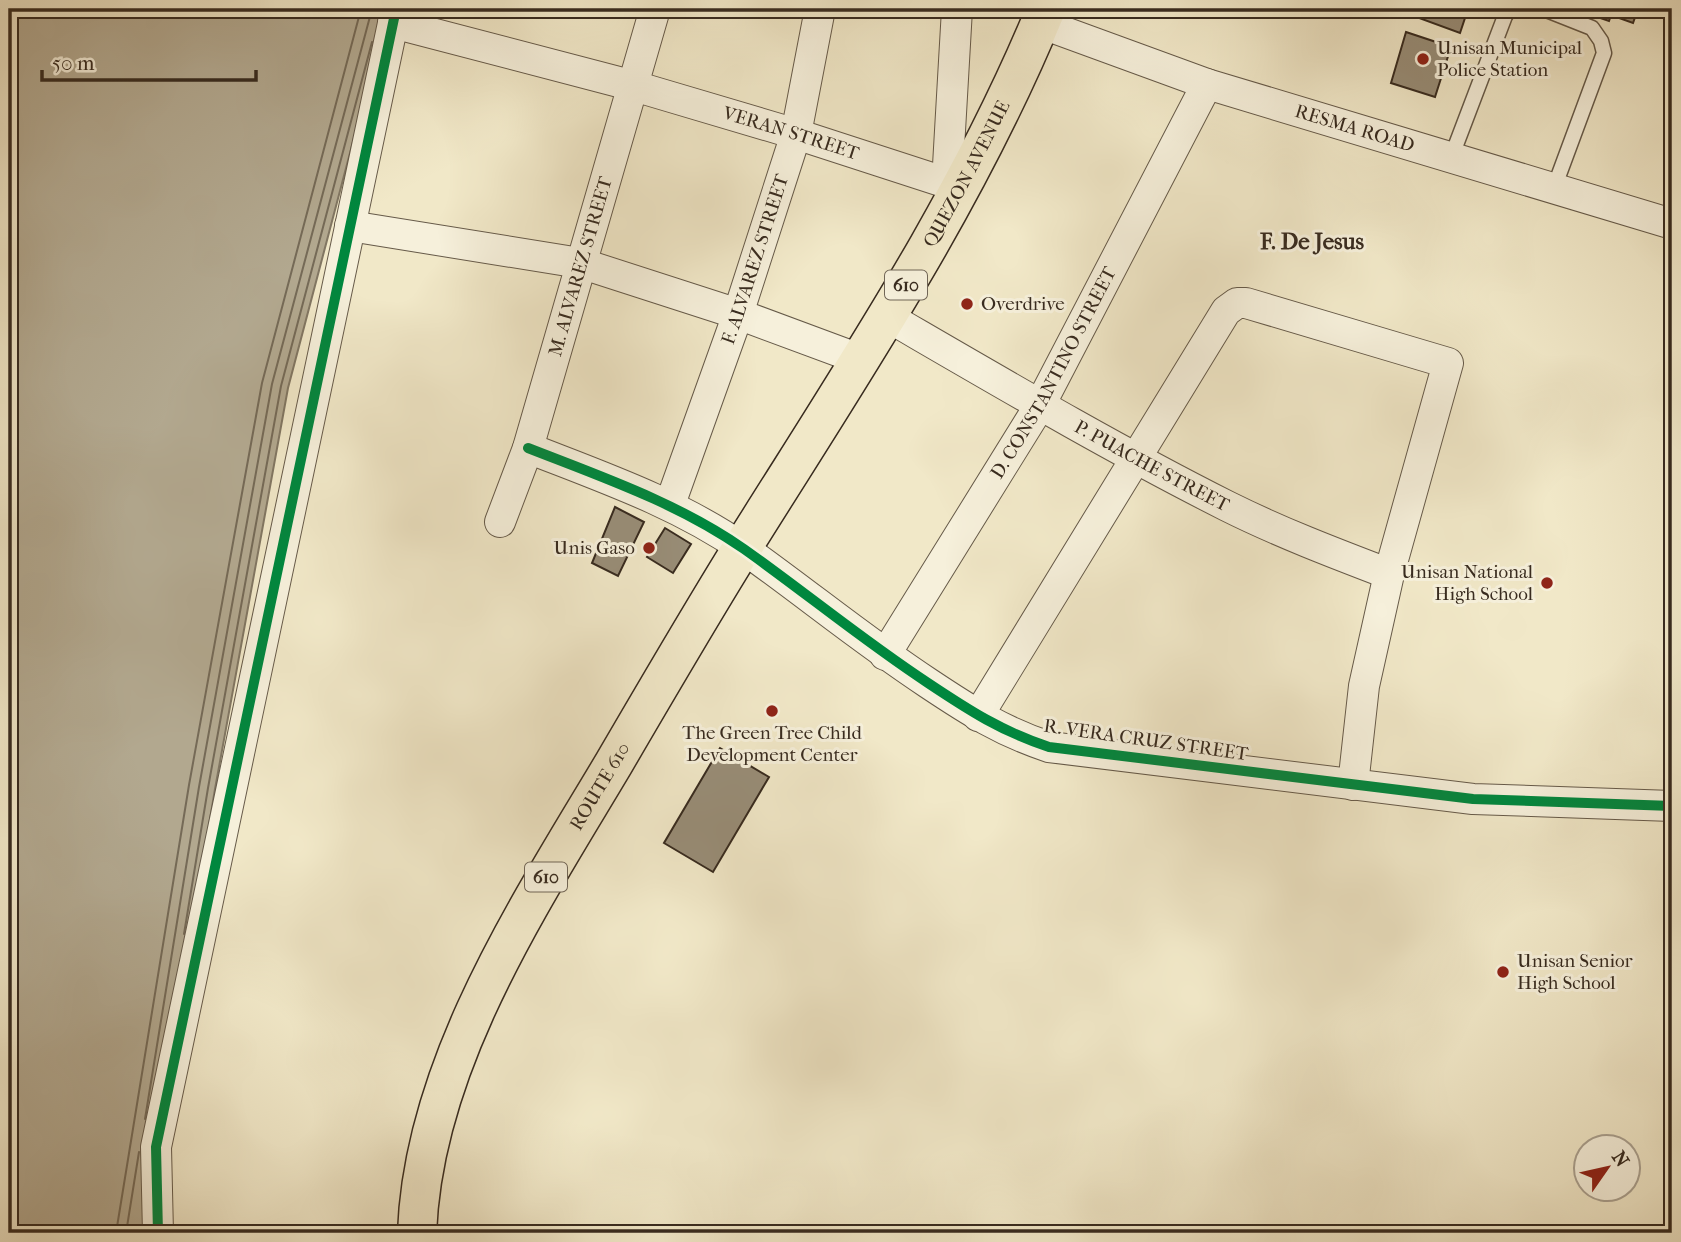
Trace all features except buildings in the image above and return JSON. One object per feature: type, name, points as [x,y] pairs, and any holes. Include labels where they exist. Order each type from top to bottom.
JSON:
[{"type":"main road","name":"QUEZON AVENUE","points":[[742,548],[888,317],[1043,16]]},
{"type":"main road","name":"ROUTE 610","points":[[417,1233],[418,1208],[432,1135],[458,1050],[484,993],[512,934],[742,548]]},
{"type":"street","name":"M. ALVAREZ STREET","points":[[500,522],[528,448],[655,9]]},
{"type":"street","name":"F. ALVAREZ STREET","points":[[670,504],[738,314],[796,134],[820,9]]},
{"type":"street","points":[[954,186],[957,9]]},
{"type":"street","name":"VERAN STREET","points":[[395,16],[796,134],[954,186]]},
{"type":"street","points":[[158,1233],[156,1147],[395,16]]},
{"type":"street","name":"RESMA ROAD","points":[[1043,16],[1207,84],[1672,224]]},
{"type":"street","name":"D. CONSTANTINO STREET","points":[[885,655],[1040,405],[1207,84]]},
{"type":"street","points":[[350,226],[580,263],[738,314],[862,360]]},
{"type":"street","points":[[978,716],[1226,311],[1237,303],[1246,303],[1448,363],[1388,574],[1364,686],[1353,785]]},
{"type":"street","name":"P. PUACHE STREET","points":[[888,317],[1040,405],[1238,511],[1388,574]]},
{"type":"street","name":"R. VERA CRUZ STREET","points":[[528,448],[670,504],[742,548],[885,655],[978,716],[1016,736],[1049,747],[1473,799],[1672,806]]},
{"type":"lane","points":[[1451,158],[1510,9]]},
{"type":"lane","points":[[1544,9],[1592,28],[1601,41],[1604,53],[1554,188]]},
{"type":"water","points":[[9,9],[388,9],[288,388],[215,789],[142,1233],[9,1233]]},
{"type":"cycle path","points":[[158,1233],[156,1147],[396,9]]},
{"type":"cycle path","points":[[528,448],[639,492],[693,518],[744,549],[881,651],[943,693],[1001,727],[1049,747],[1473,799],[1672,806]]},
{"type":"place","name":"Unisan Municipal Police Station","points":[[1423,59]]},
{"type":"place","name":"Overdrive","points":[[967,304]]},
{"type":"place","name":"Unis Gaso","points":[[649,548]]},
{"type":"place","name":"Unisan National High School","points":[[1547,583]]},
{"type":"place","name":"The Green Tree Child Development Center","points":[[772,711]]},
{"type":"place","name":"Unisan Senior High School","points":[[1503,972]]},
{"type":"district","name":"F. De Jesus","points":[[1312,241]]}]
